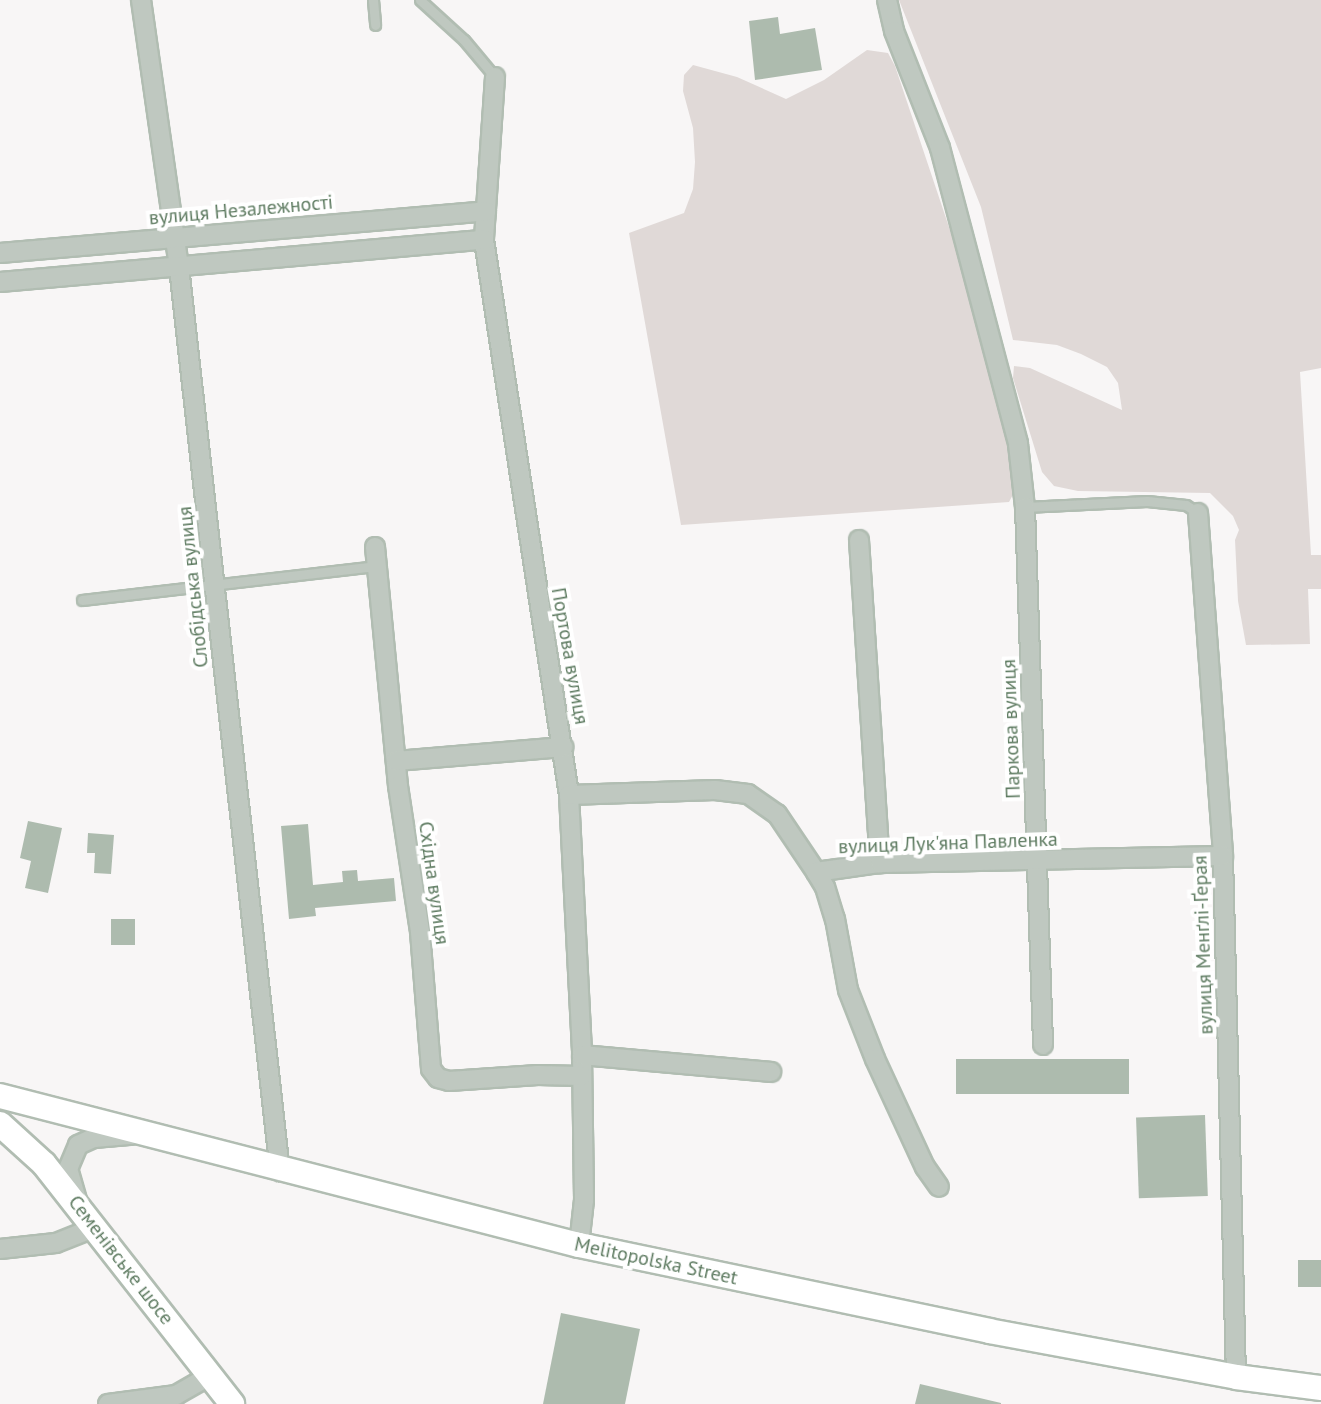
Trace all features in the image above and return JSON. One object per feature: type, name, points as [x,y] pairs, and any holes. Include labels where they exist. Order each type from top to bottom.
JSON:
[{"type":"main road","name":"Melitopolska Street","points":[[0,1096],[280,1171],[579,1245],[989,1331],[1236,1377],[1321,1388]]},
{"type":"main road","name":"Семенівське шосе","points":[[0,1124],[44,1164],[79,1206],[232,1404]]},
{"type":"street","name":"Слобідська вулиця","points":[[141,0],[179,267],[280,1171]]},
{"type":"street","name":"Паркова вулиця","points":[[887,0],[894,31],[944,163],[1014,429],[1025,507],[1043,1045]]},
{"type":"street","name":"Портова вулиця","points":[[495,77],[484,240],[569,795],[582,1055],[584,1200],[579,1245]]},
{"type":"street","name":"вулиця Незалежності","points":[[0,253],[486,211]]},
{"type":"street","points":[[0,282],[484,240]]},
{"type":"street","name":"вулиця Менґлі-Ґерая","points":[[1198,513],[1223,856],[1236,1377]]},
{"type":"street","points":[[859,540],[880,863]]},
{"type":"street","name":"Східна вулиця","points":[[376,556],[396,761],[420,932],[429,1063],[433,1074],[449,1081],[538,1075],[582,1076]]},
{"type":"street","points":[[396,761],[563,747]]},
{"type":"street","name":"вулиця Лук'яна Павленка","points":[[569,795],[715,790],[748,794],[777,814],[816,872],[880,863],[1223,856]]},
{"type":"street","points":[[816,872],[825,887],[835,919],[848,990],[875,1059],[925,1167],[939,1187]]},
{"type":"street","points":[[582,1055],[771,1072]]},
{"type":"street","points":[[79,1206],[68,1169],[78,1145],[94,1138],[141,1134]]},
{"type":"street","points":[[0,1249],[56,1243],[96,1227]]},
{"type":"street","points":[[108,1404],[176,1395],[211,1375]]},
{"type":"lane","points":[[373,0],[375,25]]},
{"type":"lane","points":[[420,0],[464,40],[495,77]]},
{"type":"lane","points":[[1025,507],[1147,501],[1186,505],[1198,513]]},
{"type":"lane","points":[[82,600],[376,556]]},
{"type":"shaded area","points":[[899,0],[1321,0],[1321,368],[1300,372],[1311,555],[1321,555],[1321,589],[1308,589],[1310,644],[1246,645],[1238,601],[1235,540],[1239,530],[1233,516],[1210,493],[1078,491],[1054,486],[1042,472],[1013,378],[1014,366],[1030,368],[1122,410],[1118,383],[1107,367],[1081,354],[1057,345],[1013,340],[981,207]]},
{"type":"shaded area","points":[[867,50],[888,53],[895,66],[956,248],[1004,417],[1017,487],[1009,502],[681,525],[629,233],[684,213],[693,189],[693,128],[683,91],[684,75],[693,65],[737,77],[786,99],[824,80]]},
{"type":"building","points":[[778,17],[780,34],[815,28],[822,70],[755,80],[749,21]]},
{"type":"building","points":[[28,821],[62,828],[48,893],[25,888],[31,861],[20,858]]},
{"type":"building","points":[[308,824],[313,885],[343,882],[342,871],[357,870],[358,881],[394,878],[396,901],[315,908],[316,916],[289,919],[281,826]]},
{"type":"building","points":[[88,833],[114,835],[111,874],[94,873],[95,853],[87,853]]},
{"type":"building","points":[[111,919],[135,919],[135,945],[111,945]]},
{"type":"building","points":[[956,1059],[1129,1059],[1129,1094],[956,1094]]},
{"type":"building","points":[[1205,1115],[1208,1196],[1139,1198],[1136,1117]]},
{"type":"building","points":[[1298,1260],[1321,1260],[1321,1287],[1298,1287]]},
{"type":"building","points":[[561,1313],[640,1329],[625,1404],[543,1404]]},
{"type":"building","points":[[920,1384],[1001,1403],[1001,1404],[915,1404]]}]
